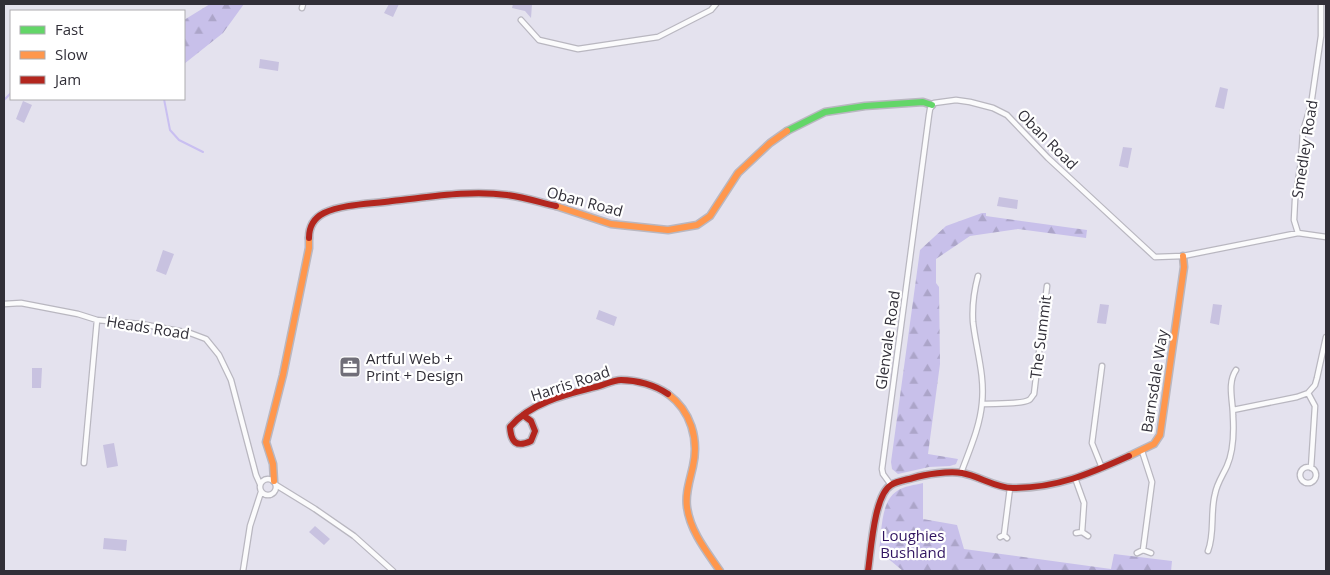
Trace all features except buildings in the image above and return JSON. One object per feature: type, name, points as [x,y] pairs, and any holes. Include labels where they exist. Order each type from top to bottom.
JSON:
[{"type":"street","points":[[521,20],[539,40],[578,49],[658,37],[711,10],[716,4]]},
{"type":"street","name":"Smedley Road","points":[[1298,233],[1294,220],[1295,200],[1301,162],[1303,131],[1311,105],[1321,36],[1321,4]]},
{"type":"street","name":"Oban Road","points":[[271,481],[274,468],[266,442],[283,375],[309,248],[309,233],[315,219],[324,213],[341,208],[471,193],[507,195],[562,207],[611,224],[668,230],[697,225],[710,216],[738,173],[770,142],[792,127],[825,112],[865,106],[923,102],[932,105],[937,102],[956,100],[993,108],[1007,115],[1048,158],[1151,254],[1160,258],[1182,256],[1298,233],[1326,237]]},
{"type":"street","name":"Glenvale Road","points":[[892,485],[883,474],[882,469],[915,212],[932,105]]},
{"type":"street","name":"Barnsdale Way","points":[[892,485],[923,475],[961,473],[1010,488],[1039,488],[1058,484],[1102,468],[1154,444],[1160,436],[1184,267],[1182,256]]},
{"type":"street","points":[[961,473],[976,429],[982,404],[982,374],[973,322],[973,303],[978,276]]},
{"type":"street","name":"The Summit","points":[[982,404],[1022,402],[1032,398],[1047,286]]},
{"type":"street","name":"Heads Road","points":[[4,304],[21,303],[78,314],[97,320],[141,324],[190,332],[211,343],[219,355],[235,391],[256,475],[260,484]]},
{"type":"street","points":[[84,463],[97,320]]},
{"type":"street","points":[[1233,410],[1308,393],[1318,378],[1326,337]]},
{"type":"street","points":[[1102,366],[1092,443],[1102,468]]},
{"type":"street","points":[[1208,551],[1212,541],[1214,496],[1228,464],[1234,440],[1231,386],[1236,370]]},
{"type":"street","name":"Harris Road","points":[[523,415],[531,421],[535,431],[531,441],[523,444],[516,443],[511,438],[510,431],[514,420],[523,415],[528,409],[620,380],[633,380],[651,384],[668,394],[683,408],[692,424],[695,454],[686,490],[687,510],[692,526],[720,571]]},
{"type":"street","points":[[1308,393],[1315,406],[1310,468]]},
{"type":"street","points":[[1142,451],[1152,482],[1144,550]]},
{"type":"street","points":[[256,475],[271,481],[315,508],[354,536],[393,571]]},
{"type":"street","points":[[1075,478],[1084,503],[1079,532],[1088,536]]},
{"type":"street","points":[[243,571],[250,526],[261,492],[260,484],[271,481]]},
{"type":"street","points":[[271,481],[275,491]]},
{"type":"street","points":[[868,571],[878,505],[882,494],[892,485]]},
{"type":"street","points":[[1004,537],[1010,488]]},
{"type":"street","points":[[275,491],[289,493]]},
{"type":"street","points":[[261,492],[271,495],[275,491]]},
{"type":"street","points":[[257,506],[266,495]]},
{"type":"street","points":[[1137,553],[1144,550],[1151,553]]},
{"type":"green space","points":[[210,4],[244,4],[223,33],[185,63],[185,19]]},
{"type":"green space","points":[[986,213],[986,216],[1087,230],[1086,238],[1018,229],[970,236],[936,259],[936,283],[939,287],[940,364],[928,454],[958,459],[956,464],[950,466],[929,467],[898,474],[892,469],[891,462],[920,250],[946,226]]},
{"type":"green space","name":"Loughies Bushland","points":[[923,483],[923,519],[957,525],[964,549],[1111,569],[1114,554],[1172,561],[1171,571],[903,571],[879,551],[885,510],[887,502],[897,491]]},
{"type":"shaded area","points":[[389,4],[399,4],[393,17],[384,13]]},
{"type":"shaded area","points":[[513,4],[532,4],[531,18],[525,11],[512,8]]},
{"type":"shaded area","points":[[260,59],[279,62],[278,71],[259,68]]},
{"type":"shaded area","points":[[1220,87],[1228,89],[1224,109],[1215,107]]},
{"type":"shaded area","points":[[23,101],[32,105],[24,123],[16,119]]},
{"type":"shaded area","points":[[1123,147],[1132,148],[1128,168],[1119,166]]},
{"type":"shaded area","points":[[999,197],[1018,200],[1017,209],[997,206]]},
{"type":"shaded area","points":[[163,250],[174,254],[166,275],[156,271]]},
{"type":"shaded area","points":[[1100,304],[1109,305],[1106,324],[1097,323]]},
{"type":"shaded area","points":[[1213,304],[1222,305],[1219,325],[1210,323]]},
{"type":"shaded area","points":[[599,310],[617,317],[614,326],[596,319]]},
{"type":"shaded area","points":[[32,368],[42,368],[41,388],[32,388]]},
{"type":"shaded area","points":[[114,443],[118,466],[107,468],[103,445]]},
{"type":"shaded area","points":[[315,526],[330,539],[324,545],[309,532]]},
{"type":"shaded area","points":[[104,538],[127,540],[126,551],[103,549]]},
{"type":"waterway","points":[[4,100],[10,94]]},
{"type":"waterway","points":[[164,100],[170,130],[179,140],[203,152]]},
{"type":"traffic: fast","points":[[787,131],[825,112],[865,106],[923,102],[932,105]]},
{"type":"traffic: slow","points":[[556,206],[611,224],[668,230],[697,225],[710,216],[738,173],[770,143],[787,131]]},
{"type":"traffic: slow","points":[[274,481],[273,464],[266,442],[283,375],[309,248],[309,238]]},
{"type":"traffic: slow","points":[[1129,456],[1154,444],[1160,435],[1184,267],[1183,256]]},
{"type":"traffic: slow","points":[[668,394],[688,417],[694,436],[695,456],[687,497],[689,516],[700,541],[720,571]]},
{"type":"traffic: jam","points":[[309,238],[310,230],[317,217],[331,210],[357,205],[478,193],[513,196],[556,206]]},
{"type":"traffic: jam","points":[[523,415],[531,421],[535,431],[531,441],[518,444],[513,440],[510,427],[519,418],[528,411],[551,400],[621,380],[646,384],[668,394]]},
{"type":"traffic: jam","points":[[868,571],[877,511],[885,491],[893,484],[924,475],[957,472],[1013,488],[1044,486],[1073,479],[1129,456]]},
{"type":"place","name":"Artful Web + Print + Design","points":[[350,367]]}]
